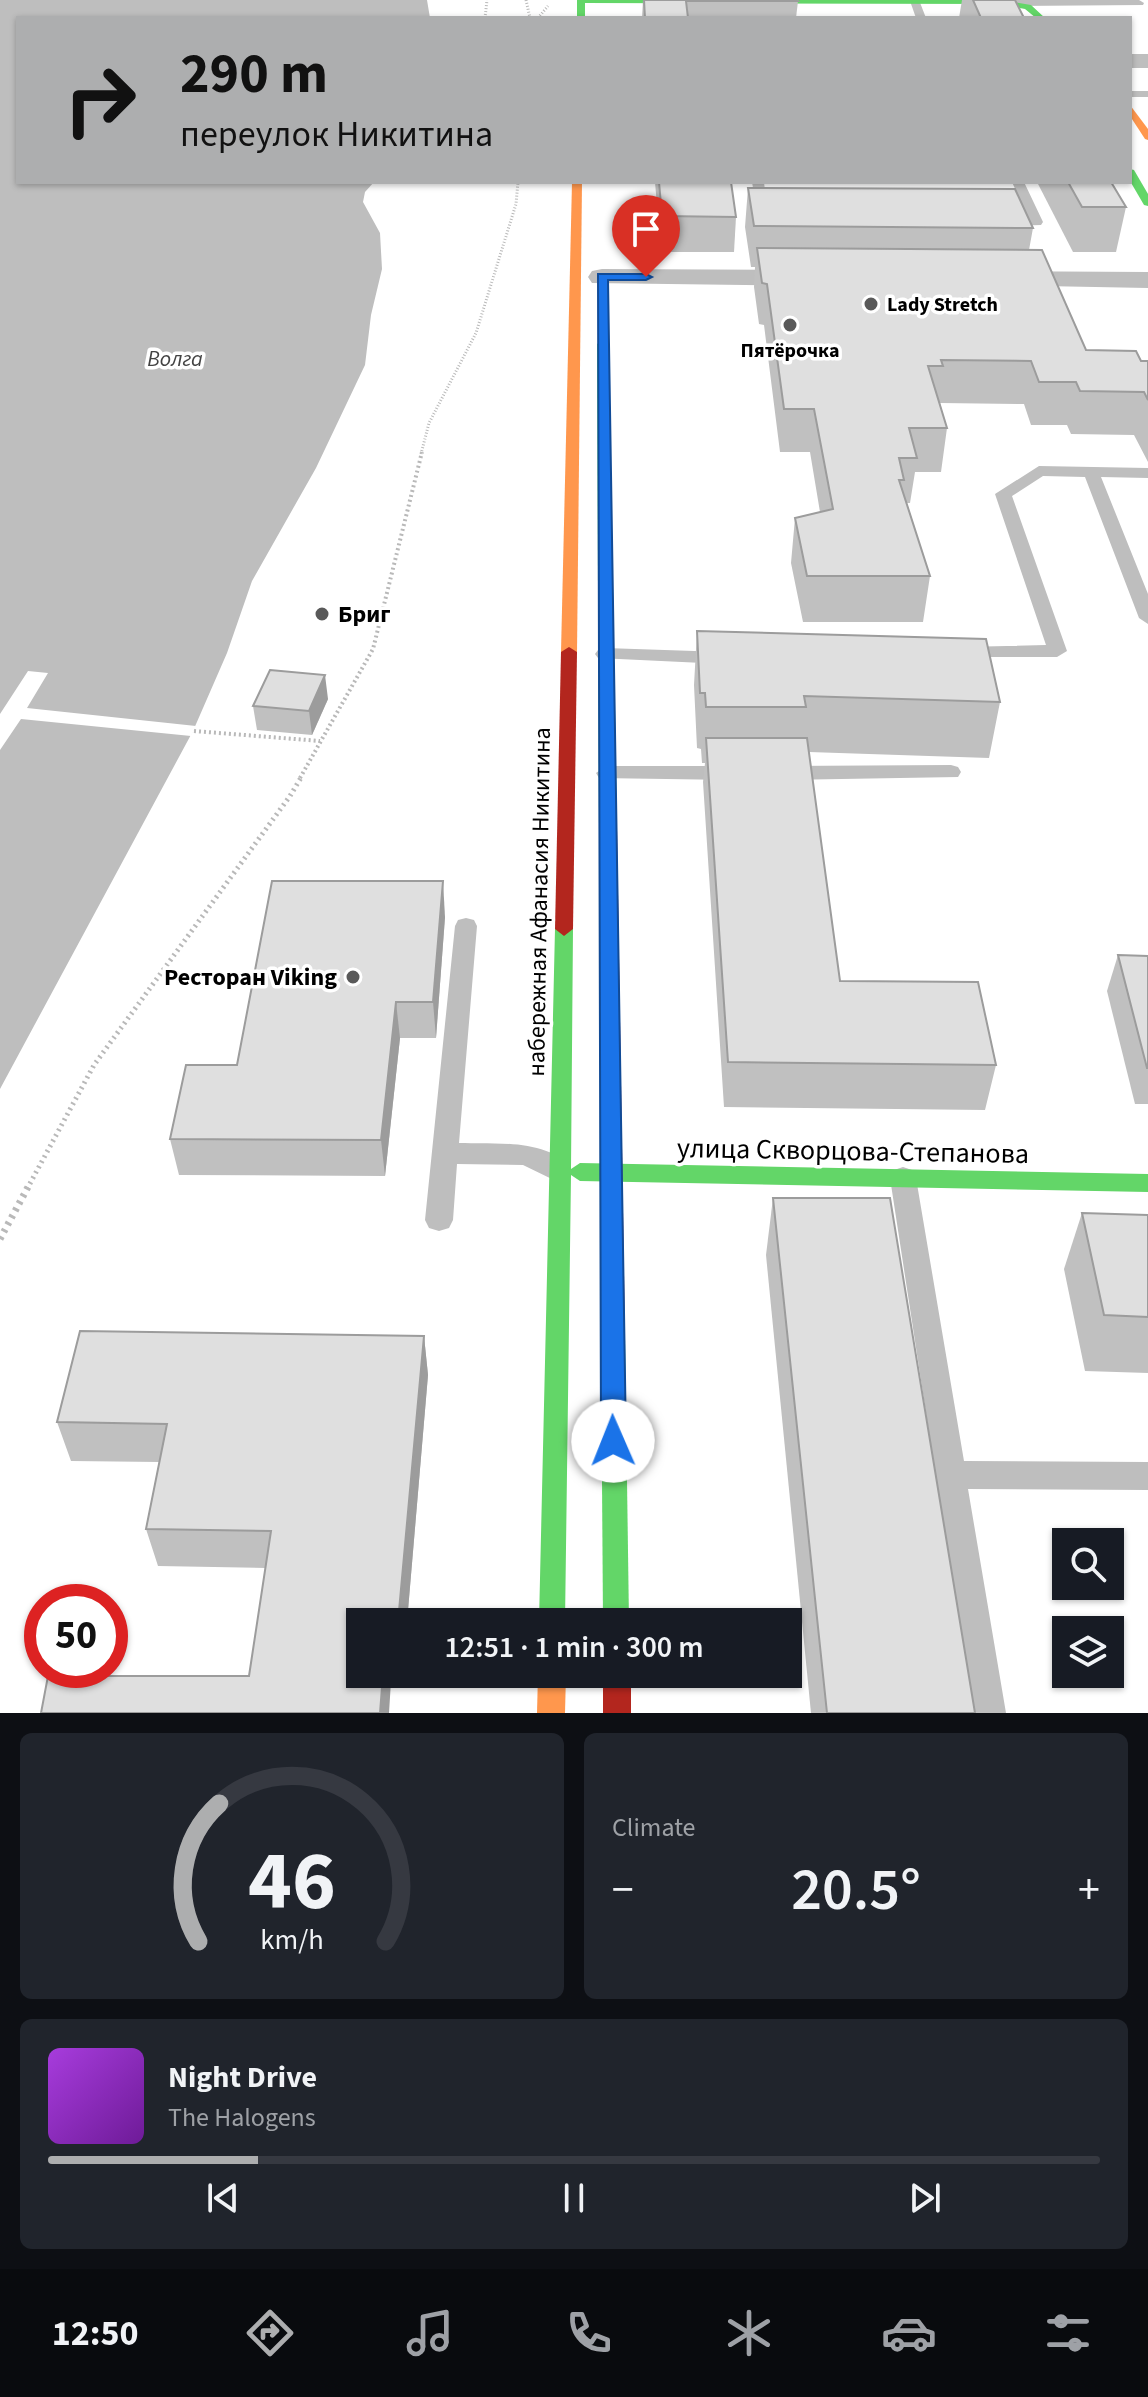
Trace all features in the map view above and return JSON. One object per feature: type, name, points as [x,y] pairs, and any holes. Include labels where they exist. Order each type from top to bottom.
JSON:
[{"type":"main road","points":[[581,0],[918,10],[1044,7]]},
{"type":"main road","points":[[1132,111],[1148,137]]},
{"type":"main road","points":[[1132,175],[1148,203]]},
{"type":"main road","name":"набережная Афанасия Никитина","points":[[552,1608],[577,184]]},
{"type":"main road","points":[[603,324],[609,1173],[616,1608]]},
{"type":"main road","name":"улица Скворцова-Степанова","points":[[558,1171],[1148,1183]]},
{"type":"main road","points":[[551,1713],[552,1688]]},
{"type":"main road","points":[[617,1688],[617,1713]]},
{"type":"street","points":[[602,277],[838,278]]},
{"type":"street","points":[[962,279],[1148,280]]},
{"type":"lane","points":[[1044,7],[1139,3]]},
{"type":"lane","points":[[758,184],[762,206]]},
{"type":"lane","points":[[989,222],[1036,222],[1019,184]]},
{"type":"lane","points":[[946,654],[1057,651],[1003,494],[1039,471],[1148,473]]},
{"type":"lane","points":[[1091,472],[1148,618]]},
{"type":"lane","points":[[605,654],[676,658],[739,657]]},
{"type":"lane","points":[[606,773],[951,772]]},
{"type":"lane","points":[[439,1220],[466,926]]},
{"type":"lane","points":[[445,1153],[527,1155],[558,1171]]},
{"type":"lane","points":[[903,1178],[989,1713]]},
{"type":"lane","points":[[950,1475],[1148,1476]]},
{"type":"path","points":[[535,16],[539,14]]},
{"type":"path","points":[[0,1239],[94,1065],[290,796],[373,649],[429,423],[476,333],[516,204],[518,184]]},
{"type":"path","points":[[194,731],[321,741]]},
{"type":"water","name":"Волга","points":[[0,0],[427,0],[430,16],[16,16],[16,184],[372,184],[365,192],[363,202],[380,233],[382,269],[371,315],[365,365],[316,468],[252,581],[227,653],[193,731],[0,1089]]},
{"type":"pier","points":[[28,671],[48,673],[27,708],[196,726],[191,736],[21,719],[0,750],[0,714]]},
{"type":"building","points":[[644,0],[798,1],[686,1],[688,16],[645,16]]},
{"type":"building","points":[[973,0],[1015,0],[1023,16],[980,16]]},
{"type":"building","points":[[659,184],[731,184],[736,217],[662,216]]},
{"type":"building","points":[[1069,184],[1112,184],[1126,207],[1082,207]]},
{"type":"building","points":[[748,188],[1015,189],[1033,228],[754,226]]},
{"type":"building","points":[[757,248],[1042,250],[1086,350],[1136,351],[1141,361],[1148,361],[1148,400],[1144,392],[1080,391],[1076,382],[1039,382],[1031,361],[941,360],[943,366],[928,366],[947,428],[909,428],[917,458],[899,458],[904,480],[899,480],[930,576],[807,576],[795,518],[833,509],[814,409],[784,409],[767,284],[762,283]]},
{"type":"building","points":[[697,631],[986,639],[1000,702],[804,696],[806,707],[706,707],[705,693],[700,693]]},
{"type":"building","points":[[270,670],[325,675],[309,711],[253,706]]},
{"type":"building","points":[[706,738],[807,738],[840,981],[978,982],[996,1065],[728,1062]]},
{"type":"building","points":[[272,881],[443,881],[433,1002],[396,1002],[381,1140],[170,1139],[186,1065],[237,1065]]},
{"type":"building","points":[[1118,955],[1148,956],[1148,1068],[1147,1068]]},
{"type":"building","points":[[773,1198],[890,1198],[975,1713],[827,1713]]},
{"type":"building","points":[[1082,1213],[1148,1215],[1148,1317],[1104,1315]]},
{"type":"building","points":[[80,1331],[424,1336],[399,1608],[346,1608],[346,1688],[382,1688],[380,1713],[41,1713],[46,1688],[128,1688],[128,1676],[249,1676],[271,1531],[146,1529],[167,1424],[57,1422]]},
{"type":"traffic: fast","points":[[581,0],[581,16]]},
{"type":"traffic: fast","points":[[581,0],[999,2],[1028,7],[1039,16]]},
{"type":"traffic: fast","points":[[1132,175],[1148,203]]},
{"type":"traffic: fast","points":[[603,344],[608,830]]},
{"type":"traffic: fast","points":[[552,1608],[564,929]]},
{"type":"traffic: fast","points":[[580,1172],[1148,1183]]},
{"type":"traffic: fast","points":[[613,1338],[616,1608]]},
{"type":"traffic: slow","points":[[1132,111],[1148,137]]},
{"type":"traffic: slow","points":[[569,652],[577,184]]},
{"type":"traffic: slow","points":[[551,1713],[552,1688]]},
{"type":"traffic: jam","points":[[564,929],[569,652]]},
{"type":"traffic: jam","points":[[608,830],[613,1338]]},
{"type":"traffic: jam","points":[[617,1688],[617,1713]]},
{"type":"place","name":"Lady Stretch","points":[[871,304]]},
{"type":"place","name":"Пятёрочка","points":[[790,325]]},
{"type":"place","name":"Бриг","points":[[322,614]]},
{"type":"place","name":"Ресторан Viking","points":[[353,977]]},
{"type":"route","points":[[613,1441],[602,277],[646,277]]}]
